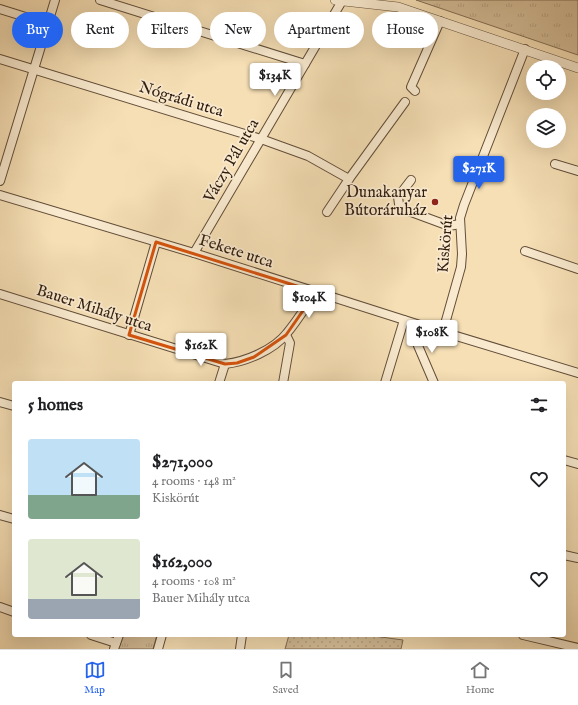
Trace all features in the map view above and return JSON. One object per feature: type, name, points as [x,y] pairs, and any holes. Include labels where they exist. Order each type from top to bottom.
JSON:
[{"type":"street","points":[[52,12],[55,0]]},
{"type":"street","points":[[100,0],[305,64]]},
{"type":"street","points":[[338,0],[399,4],[440,21],[578,68]]},
{"type":"street","name":"Váczy Pál utca","points":[[194,253],[305,64],[338,0]]},
{"type":"street","points":[[0,9],[12,13]]},
{"type":"street","points":[[415,91],[411,87],[440,21]]},
{"type":"street","points":[[0,181],[40,48]]},
{"type":"street","name":"Kiskörút","points":[[443,331],[461,267],[462,249],[460,218],[470,188],[525,49]]},
{"type":"street","name":"Nógrádi utca","points":[[0,59],[261,139],[308,156],[349,179]]},
{"type":"street","points":[[327,212],[405,102]]},
{"type":"street","points":[[555,164],[578,171]]},
{"type":"street","points":[[411,180],[398,197],[398,204],[403,209],[449,226],[460,224]]},
{"type":"street","name":"Fekete utca","points":[[0,195],[194,253],[420,325],[578,372]]},
{"type":"street","points":[[129,335],[156,242]]},
{"type":"street","points":[[524,251],[578,269]]},
{"type":"street","name":"Bauer Mihály utca","points":[[0,294],[225,364],[237,363],[254,357],[271,346],[286,334],[316,292]]},
{"type":"street","points":[[386,381],[404,320]]},
{"type":"street","points":[[420,325],[416,341],[433,381]]},
{"type":"street","points":[[283,381],[290,343],[286,334]]},
{"type":"street","points":[[220,381],[225,364]]},
{"type":"street","points":[[0,402],[12,405]]},
{"type":"street","points":[[566,461],[578,464]]},
{"type":"street","points":[[0,515],[12,518]]},
{"type":"street","points":[[566,555],[578,558]]},
{"type":"street","points":[[0,607],[12,611]]},
{"type":"street","points":[[98,637],[116,642]]},
{"type":"street","points":[[158,649],[161,637]]},
{"type":"street","points":[[240,649],[242,637]]},
{"type":"street","points":[[531,637],[578,648]]},
{"type":"highlighted area","points":[[156,242],[316,292],[286,335],[254,357],[237,363],[225,364],[129,335]]},
{"type":"green space","points":[[416,0],[578,0],[578,55]]},
{"type":"green space","points":[[121,637],[156,637],[153,649],[118,649]]},
{"type":"green space","points":[[288,637],[381,637],[403,640],[401,649],[285,649]]},
{"type":"place","name":"Dunakanyar Bútoráruház","points":[[435,202]]}]
